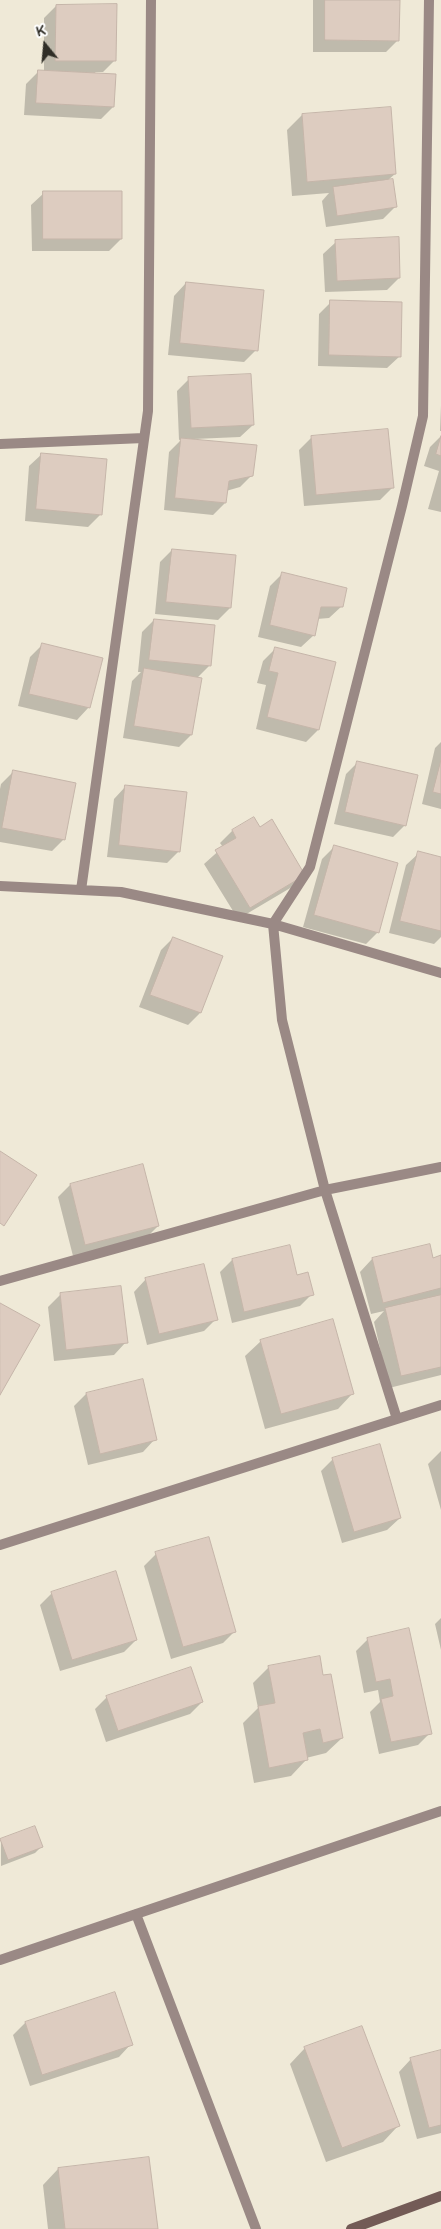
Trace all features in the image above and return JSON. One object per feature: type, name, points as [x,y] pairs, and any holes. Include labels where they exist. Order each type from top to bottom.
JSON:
[{"type":"street","points":[[81,890],[148,412],[151,0]]},
{"type":"street","points":[[397,1419],[325,1190],[282,1020],[273,924],[310,867],[402,506],[423,416],[429,0]]},
{"type":"street","points":[[0,444],[144,438]]},
{"type":"street","points":[[0,886],[121,892],[273,924],[441,973]]},
{"type":"street","points":[[0,1282],[325,1190],[441,1167]]},
{"type":"street","points":[[0,1545],[441,1405]]},
{"type":"street","points":[[0,1960],[441,1811]]},
{"type":"street","points":[[136,1914],[256,2229]]},
{"type":"street","points":[[351,2229],[441,2196]]},
{"type":"building","points":[[325,0],[400,0],[399,41],[325,40]]},
{"type":"building","points":[[117,4],[116,61],[55,61],[56,5]]},
{"type":"building","points":[[38,70],[116,74],[114,107],[36,103]]},
{"type":"building","points":[[391,107],[396,174],[307,182],[302,114]]},
{"type":"building","points":[[393,179],[397,207],[337,216],[333,187]]},
{"type":"building","points":[[43,191],[122,191],[122,239],[43,239]]},
{"type":"building","points":[[399,237],[400,278],[337,281],[335,240]]},
{"type":"building","points":[[186,282],[264,290],[258,351],[180,343]]},
{"type":"building","points":[[330,300],[402,302],[401,357],[329,355]]},
{"type":"building","points":[[251,374],[254,425],[191,428],[188,377]]},
{"type":"building","points":[[388,429],[394,488],[316,495],[311,436]]},
{"type":"building","points":[[441,436],[441,456],[436,454]]},
{"type":"building","points":[[181,438],[257,445],[253,476],[229,481],[226,503],[175,498]]},
{"type":"building","points":[[41,453],[107,459],[102,515],[36,509]]},
{"type":"building","points":[[172,549],[236,555],[231,608],[166,602]]},
{"type":"building","points":[[282,572],[347,588],[343,607],[321,607],[315,636],[270,625]]},
{"type":"building","points":[[154,619],[215,625],[211,666],[149,660]]},
{"type":"building","points":[[42,643],[103,658],[90,708],[29,694]]},
{"type":"building","points":[[275,647],[336,662],[319,730],[267,717],[278,673],[269,671]]},
{"type":"building","points":[[144,668],[202,678],[192,735],[134,726]]},
{"type":"building","points":[[441,760],[441,794],[433,792]]},
{"type":"building","points":[[357,761],[418,775],[406,826],[345,812]]},
{"type":"building","points":[[13,770],[76,783],[65,840],[2,828]]},
{"type":"building","points":[[125,785],[187,792],[180,852],[119,845]]},
{"type":"building","points":[[254,817],[260,827],[272,819],[305,875],[250,908],[215,850],[236,838],[232,830]]},
{"type":"building","points":[[334,845],[398,863],[379,933],[314,915]]},
{"type":"building","points":[[418,851],[441,857],[441,931],[400,921]]},
{"type":"building","points":[[173,937],[223,956],[201,1013],[150,995]]},
{"type":"building","points":[[0,1151],[37,1175],[4,1226],[0,1223]]},
{"type":"building","points":[[143,1164],[159,1226],[85,1245],[70,1184]]},
{"type":"building","points":[[430,1244],[433,1258],[441,1255],[441,1288],[383,1303],[372,1258]]},
{"type":"building","points":[[290,1245],[297,1275],[308,1272],[314,1295],[244,1312],[232,1259]]},
{"type":"building","points":[[204,1264],[218,1320],[159,1334],[145,1278]]},
{"type":"building","points":[[121,1286],[128,1343],[66,1350],[60,1293]]},
{"type":"building","points":[[441,1295],[441,1367],[401,1376],[385,1308]]},
{"type":"building","points":[[0,1303],[40,1325],[0,1395]]},
{"type":"building","points":[[333,1319],[354,1394],[281,1414],[260,1340]]},
{"type":"building","points":[[143,1379],[157,1440],[100,1454],[86,1393]]},
{"type":"building","points":[[380,1444],[401,1518],[354,1532],[332,1458]]},
{"type":"building","points":[[209,1537],[236,1632],[183,1647],[155,1552]]},
{"type":"building","points":[[116,1571],[137,1640],[72,1660],[51,1592]]},
{"type":"building","points":[[409,1628],[432,1734],[391,1742],[381,1699],[393,1696],[390,1679],[376,1682],[367,1638]]},
{"type":"building","points":[[320,1656],[323,1675],[331,1674],[343,1738],[323,1743],[320,1729],[303,1733],[308,1760],[269,1768],[258,1706],[275,1703],[268,1666]]},
{"type":"building","points":[[191,1667],[203,1702],[118,1731],[106,1696]]},
{"type":"building","points":[[35,1826],[43,1847],[8,1860],[0,1839]]},
{"type":"building","points":[[115,1992],[133,2045],[42,2075],[25,2022]]},
{"type":"building","points":[[362,2026],[400,2126],[342,2148],[304,2047]]},
{"type":"building","points":[[441,2050],[441,2125],[429,2128],[410,2058]]},
{"type":"building","points":[[149,2157],[158,2229],[65,2229],[58,2168]]}]
